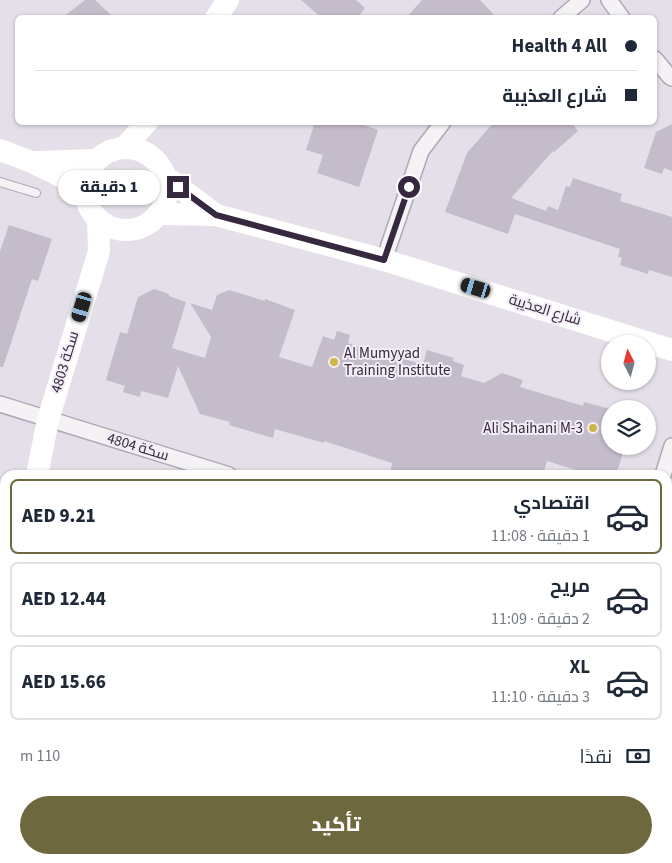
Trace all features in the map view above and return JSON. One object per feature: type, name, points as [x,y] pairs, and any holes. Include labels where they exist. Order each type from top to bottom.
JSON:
[{"type":"street","points":[[218,15],[228,0]]},
{"type":"street","points":[[565,15],[582,0]]},
{"type":"street","points":[[609,0],[620,15]]},
{"type":"street","points":[[657,61],[672,78]]},
{"type":"street","points":[[124,148],[144,125]]},
{"type":"street","points":[[152,157],[154,125]]},
{"type":"street","points":[[384,260],[421,151],[441,125]]},
{"type":"street","points":[[124,148],[143,152],[152,157],[166,177],[167,196],[159,214],[151,222],[131,230],[112,228],[98,219],[86,199],[85,188],[88,173],[97,160],[114,150],[124,148]]},
{"type":"street","points":[[0,150],[32,162],[85,188]]},
{"type":"street","points":[[32,162],[97,160]]},
{"type":"street","name":"شارع العذيبة","points":[[166,177],[216,215]]},
{"type":"street","name":"شارع العذيبة","points":[[159,214],[216,215],[384,260],[672,350]]},
{"type":"street","name":"سكة 4803","points":[[38,470],[48,420],[99,251],[98,219]]},
{"type":"street","name":"سكة 4803","points":[[99,251],[120,230]]},
{"type":"street","name":"سكة 4804","points":[[0,404],[213,470]]},
{"type":"street","points":[[665,470],[672,446]]},
{"type":"lane","points":[[0,182],[36,193]]},
{"type":"building","points":[[85,0],[95,0],[111,15],[66,15]]},
{"type":"building","points":[[301,0],[356,0],[365,8],[359,15],[318,15]]},
{"type":"building","points":[[422,0],[480,0],[494,15],[409,15]]},
{"type":"building","points":[[672,124],[672,171],[664,168],[662,174],[644,168],[656,132]]},
{"type":"building","points":[[314,125],[364,125],[378,130],[359,187],[317,173],[323,155],[306,150]]},
{"type":"building","points":[[491,125],[573,125],[578,131],[553,151],[511,198],[546,211],[548,206],[558,210],[566,186],[570,187],[573,178],[622,194],[620,201],[672,217],[672,277],[649,270],[648,274],[620,265],[622,258],[618,257],[620,249],[515,214],[508,234],[445,212],[467,153]]},
{"type":"building","points":[[9,225],[52,239],[38,281],[32,279],[3,367],[0,367],[0,251]]},
{"type":"building","points":[[154,289],[186,302],[172,348],[205,358],[211,337],[190,303],[212,310],[217,295],[229,290],[265,301],[265,299],[295,310],[279,357],[312,367],[323,336],[334,340],[337,331],[350,335],[348,343],[374,352],[375,349],[423,365],[427,350],[454,358],[453,361],[464,365],[461,376],[484,383],[502,373],[523,380],[520,387],[583,406],[584,402],[601,407],[601,455],[622,455],[618,470],[576,470],[547,461],[544,470],[391,470],[392,463],[324,441],[324,443],[275,429],[273,438],[229,425],[230,422],[200,414],[178,366],[168,398],[141,391],[140,397],[123,392],[125,386],[106,380],[120,332],[127,334],[138,297]]},
{"type":"place","name":"Al Mumyyad Training Institute","points":[[334,362]]},
{"type":"place","name":"Ali Shaihani M-3","points":[[593,428]]},
{"type":"route","points":[[178,187],[216,215],[384,260],[409,187]]}]
